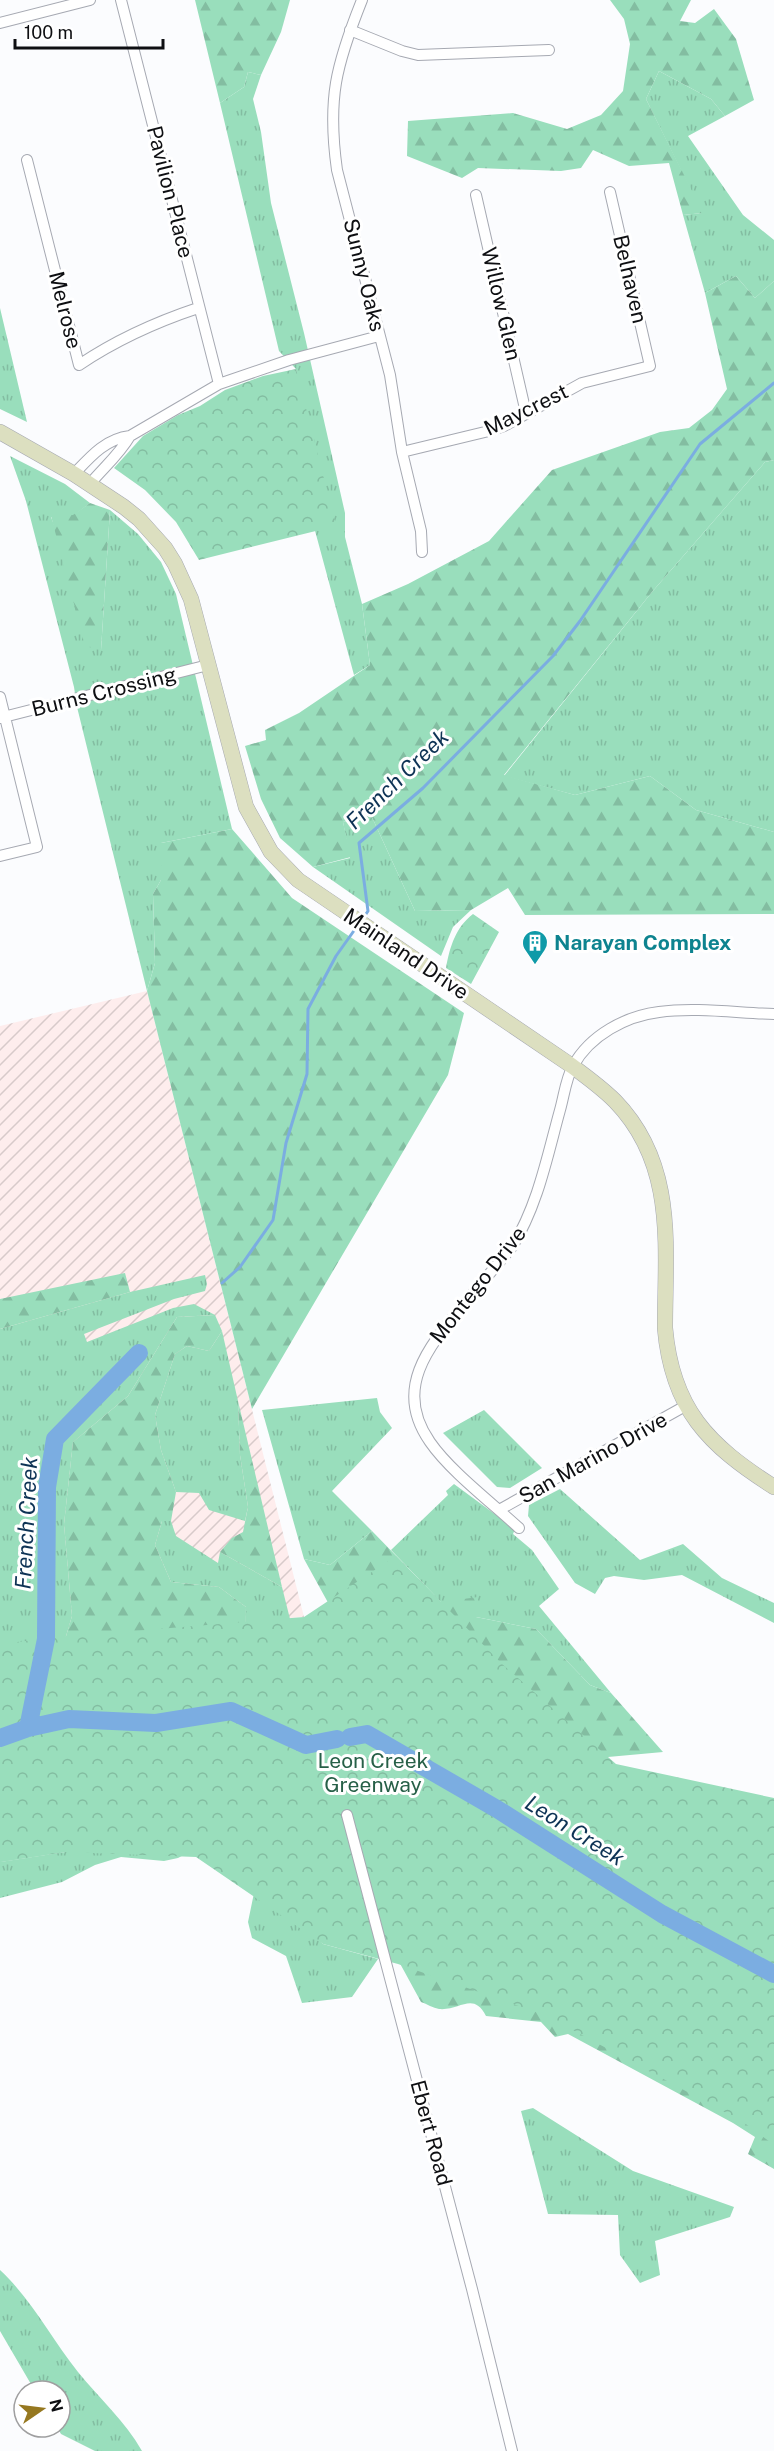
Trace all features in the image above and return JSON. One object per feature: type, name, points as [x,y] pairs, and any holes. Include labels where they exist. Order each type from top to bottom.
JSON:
[{"type":"main road","name":"Mainland Drive","points":[[0,432],[74,474],[139,519],[176,564],[191,599],[238,785],[252,820],[277,859],[298,880],[322,897],[572,1066],[602,1089],[627,1114],[647,1146],[662,1190],[665,1218],[666,1345],[675,1380],[687,1406],[715,1444],[744,1468],[774,1487]]},
{"type":"street","points":[[0,23],[90,0]]},
{"type":"street","name":"Pavilion Place","points":[[122,0],[219,384]]},
{"type":"street","name":"Sunny Oaks","points":[[362,0],[337,70],[332,111],[333,139],[337,170],[393,391],[402,452],[420,531],[422,552]]},
{"type":"street","points":[[350,30],[418,55],[549,50]]},
{"type":"street","name":"Melrose","points":[[27,160],[79,365],[117,342],[168,318],[198,308]]},
{"type":"street","name":"Belhaven","points":[[610,192],[650,366]]},
{"type":"street","name":"Willow Glen","points":[[476,195],[526,413]]},
{"type":"street","points":[[74,474],[95,451],[118,438],[130,436],[219,384],[289,360],[379,336]]},
{"type":"street","name":"Maycrest","points":[[402,452],[504,426],[582,383],[650,366]]},
{"type":"street","points":[[89,485],[120,453],[130,436]]},
{"type":"street","name":"Burns Crossing","points":[[2,717],[208,665]]},
{"type":"street","points":[[0,697],[2,717],[38,847],[0,856]]},
{"type":"street","points":[[572,1066],[587,1047],[608,1030],[622,1022],[645,1015],[670,1011],[774,1014]]},
{"type":"street","name":"Montego Drive","points":[[499,1510],[430,1443],[418,1417],[414,1399],[415,1380],[430,1346],[522,1232],[539,1189],[572,1066]]},
{"type":"street","name":"San Marino Drive","points":[[499,1510],[687,1406]]},
{"type":"street","points":[[499,1510],[519,1528]]},
{"type":"street","name":"Ebert Road","points":[[347,1815],[472,2289],[512,2451]]},
{"type":"shaded area","points":[[147,991],[304,1617],[0,1644],[0,1026]]},
{"type":"green space","points":[[195,0],[290,0],[281,32],[261,75],[248,72],[244,87],[220,103]]},
{"type":"green space","points":[[610,0],[691,0],[680,21],[695,23],[714,9],[736,39],[754,100],[725,116],[711,99],[659,71],[646,99],[703,213],[683,215],[669,163],[629,166],[593,150],[581,168],[561,171],[478,168],[462,178],[407,156],[408,121],[513,113],[567,129],[601,115],[623,91],[630,44],[624,19]]},
{"type":"green space","points":[[659,71],[711,99],[725,116],[688,136],[743,215],[774,240],[774,281],[755,298],[736,276],[705,293],[683,215],[702,213],[646,99]]},
{"type":"green space","points":[[248,72],[261,75],[253,99],[261,132],[271,203],[304,333],[345,513],[345,537],[362,604],[370,665],[354,675],[314,527],[296,369],[279,351],[220,103],[244,87]]},
{"type":"green space","points":[[736,276],[755,298],[774,281],[774,460],[765,462],[652,592],[504,775],[575,795],[650,776],[696,810],[774,832],[774,914],[525,915],[508,888],[471,910],[415,911],[371,815],[343,822],[351,857],[313,867],[280,838],[261,799],[245,746],[266,740],[265,730],[299,713],[370,665],[362,604],[408,584],[489,541],[552,470],[660,432],[689,428],[712,410],[727,389],[705,293]]},
{"type":"green space","points":[[0,308],[27,422],[0,409]]},
{"type":"green space","points":[[296,369],[336,526],[199,560],[176,522],[145,490],[114,468],[143,436],[178,415],[200,406],[225,390],[263,376]]},
{"type":"green space","points":[[10,456],[65,484],[90,503],[73,516],[51,517],[101,650],[110,510],[138,534],[161,562],[176,594],[232,829],[161,843],[161,880],[153,894],[155,963],[147,991],[74,687],[26,501]]},
{"type":"green space","points":[[774,460],[774,832],[696,810],[650,776],[575,795],[504,776],[652,592],[765,462]]},
{"type":"green space","points":[[90,503],[110,510],[101,650],[85,646],[51,516],[73,515]]},
{"type":"green space","points":[[371,815],[415,911],[471,910],[453,927],[441,956],[313,867],[350,858],[343,822]]},
{"type":"green space","points":[[232,829],[292,898],[464,1013],[448,1075],[252,1409],[147,991],[155,963],[153,894],[161,880],[161,843]]},
{"type":"green space","points":[[473,914],[499,932],[471,984],[446,968],[455,938],[462,925]]},
{"type":"green space","points":[[125,1273],[130,1292],[0,1329],[0,1299]]},
{"type":"green space","points":[[205,1275],[207,1284],[205,1291],[174,1299],[84,1334],[87,1342],[173,1308],[194,1304],[215,1315],[177,1317],[128,1396],[73,1442],[64,1524],[72,1616],[51,1687],[0,1733],[0,1329],[130,1292]]},
{"type":"green space","points":[[215,1315],[222,1331],[209,1351],[187,1346],[175,1354],[155,1415],[161,1450],[176,1492],[171,1521],[162,1521],[155,1545],[171,1582],[219,1587],[246,1607],[242,1857],[65,1852],[0,1862],[0,1733],[51,1687],[72,1616],[64,1524],[73,1442],[128,1396],[177,1317]]},
{"type":"green space","points":[[222,1331],[238,1401],[240,1455],[248,1507],[245,1521],[209,1510],[199,1493],[176,1492],[161,1450],[155,1415],[175,1354],[187,1346],[209,1351]]},
{"type":"green space","points":[[377,1398],[380,1412],[392,1428],[332,1491],[372,1531],[330,1565],[304,1559],[262,1410]]},
{"type":"green space","points":[[238,1401],[282,1587],[220,1552],[232,1538],[243,1532],[248,1507],[240,1455]]},
{"type":"green space","points":[[484,1410],[542,1468],[510,1488],[497,1487],[443,1433]]},
{"type":"green space","points":[[454,1484],[515,1529],[513,1534],[532,1550],[559,1589],[539,1606],[611,1693],[590,1685],[536,1629],[476,1617],[442,1603],[391,1550],[448,1495],[446,1491]]},
{"type":"green space","points":[[560,1489],[640,1560],[683,1544],[722,1578],[774,1603],[774,1623],[682,1575],[644,1580],[614,1576],[605,1578],[595,1594],[575,1583],[528,1516],[529,1505]]},
{"type":"green space","points":[[162,1521],[171,1521],[176,1536],[218,1563],[220,1552],[282,1587],[323,1751],[244,1649],[246,1607],[219,1587],[171,1582],[155,1545]]},
{"type":"green space","points":[[372,1531],[441,1602],[478,1597],[476,1617],[536,1629],[590,1685],[611,1693],[663,1752],[575,1760],[774,2014],[774,2169],[748,2154],[755,2137],[568,2034],[555,2037],[541,2022],[486,2016],[481,2009],[471,2003],[439,2009],[421,2002],[391,1947],[342,1628],[304,1559],[330,1565]]},
{"type":"green space","name":"Leon Creek Greenway","points":[[396,1556],[502,1664],[616,1764],[774,1798],[774,2145],[743,2122],[545,2015],[398,1964],[323,1944],[196,1857],[65,1852],[0,1862],[0,1644],[304,1617]]},
{"type":"green space","points":[[203,1843],[241,1857],[272,1899],[323,1944],[378,1959],[352,1997],[302,2003],[286,1956],[252,1938],[248,1922],[254,1893],[252,1883],[222,1859],[193,1850],[178,1858],[164,1861],[121,1857],[95,1865],[62,1882],[0,1898],[0,1862],[65,1852]]},
{"type":"green space","points":[[533,2108],[633,2171],[734,2207],[730,2217],[655,2241],[660,2275],[640,2283],[620,2255],[618,2215],[548,2214],[521,2111]]},
{"type":"green space","points":[[0,2270],[32,2306],[68,2359],[120,2420],[142,2451],[95,2451],[71,2439],[72,2379],[28,2379],[0,2331]]},
{"type":"waterway","name":"French Creek","points":[[364,917],[368,911],[359,843],[423,788],[553,656],[580,621],[700,444],[774,383]]},
{"type":"waterway","name":"French Creek","points":[[222,1283],[240,1267],[273,1220],[286,1143],[307,1074],[308,1009],[336,956],[358,925]]},
{"type":"waterway","name":"French Creek","points":[[28,1728],[46,1639],[47,1487],[55,1439],[139,1353]]},
{"type":"waterway","name":"Leon Creek","points":[[0,1738],[28,1728],[69,1719],[156,1723],[231,1711],[306,1745],[337,1739]]},
{"type":"waterway","name":"Leon Creek","points":[[350,1737],[367,1734],[497,1809],[662,1914],[774,1974]]},
{"type":"place","name":"Narayan Complex","points":[[535,966]]}]
